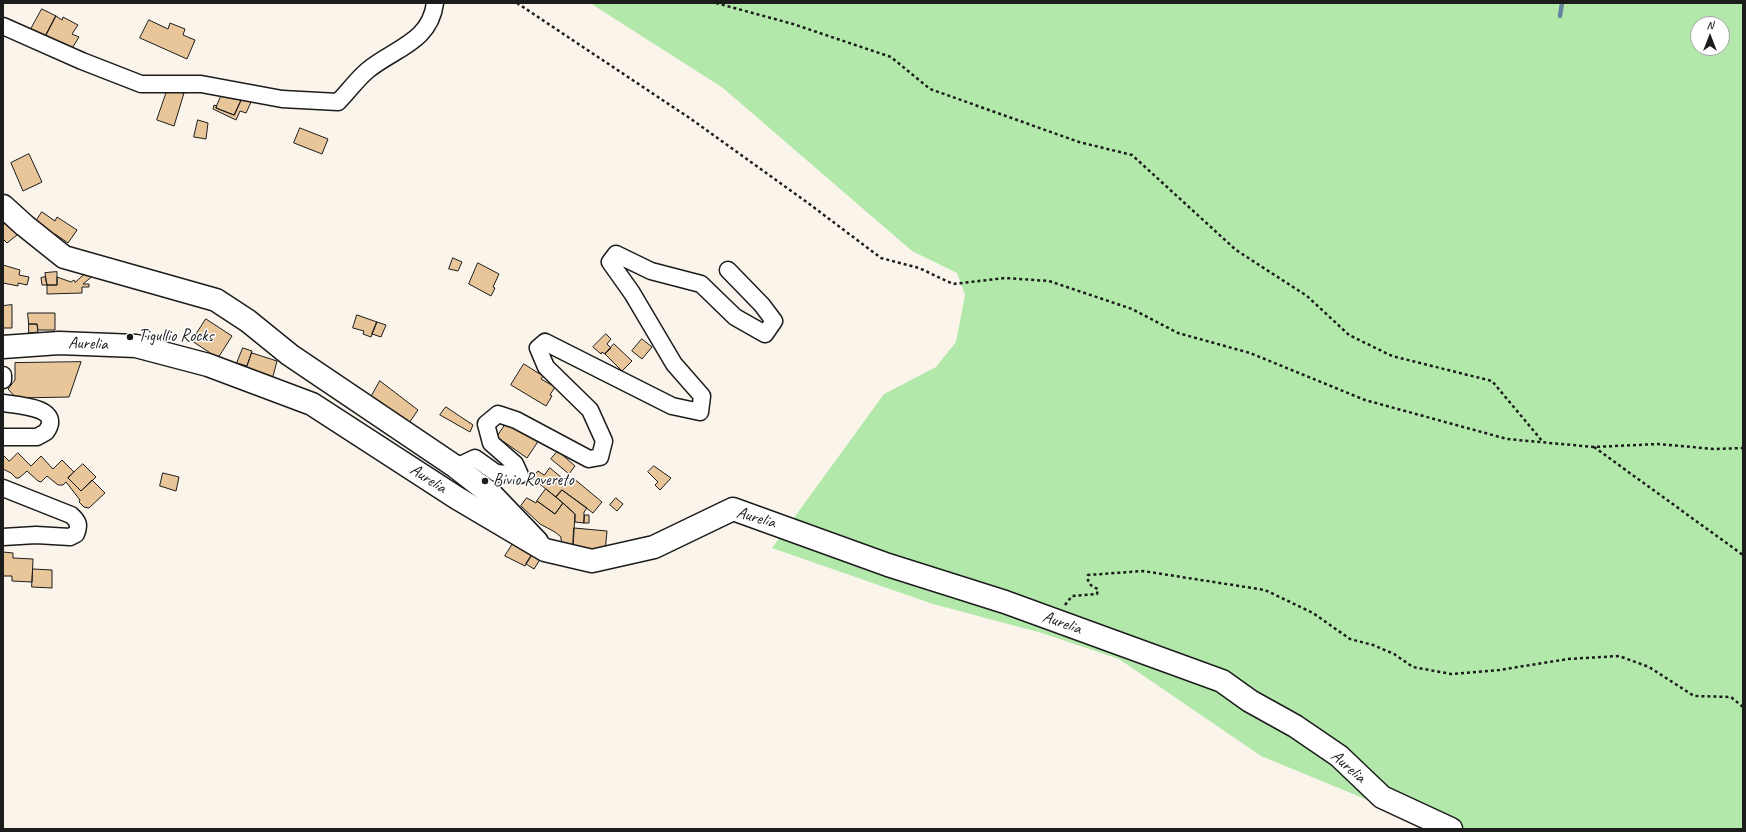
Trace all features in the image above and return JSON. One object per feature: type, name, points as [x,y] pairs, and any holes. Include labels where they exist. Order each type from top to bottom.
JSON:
[{"type":"main road","points":[[3,206],[24,226],[64,257],[216,300],[248,321],[290,355],[456,468],[492,495],[545,550]]},
{"type":"main road","name":"Aurelia","points":[[3,347],[59,343],[136,346],[208,365],[312,404],[457,498],[545,550],[592,561],[654,547],[733,509],[888,565],[1005,602],[1222,681],[1250,701],[1295,726],[1338,756],[1382,797],[1451,829]]},
{"type":"street","points":[[3,26],[82,61],[141,84],[201,84],[282,99],[338,102],[367,70],[421,35],[433,16],[434,3]]},
{"type":"street","points":[[456,468],[475,458],[496,473],[520,475],[515,464],[491,443],[486,424],[498,414],[516,420],[589,459],[600,458],[604,440],[593,416],[590,410],[546,367],[538,348],[545,342],[672,406],[700,412],[702,396],[674,364],[632,293],[610,262],[616,254],[651,271],[701,284],[735,317],[765,334],[774,321],[762,305],[728,270]]},
{"type":"street","points":[[3,375],[3,380]]},
{"type":"street","points":[[3,403],[44,411],[49,423],[46,432],[37,437],[3,437]]},
{"type":"street","points":[[3,488],[71,515],[76,519],[78,526],[76,534],[70,537],[36,535],[3,537]]},
{"type":"path","points":[[517,3],[691,119],[808,203],[881,258],[919,268],[953,284],[1005,278],[1049,281],[1132,309],[1178,333],[1250,353],[1365,400],[1507,439],[1594,447],[1658,444],[1714,449],[1743,448]]},
{"type":"path","points":[[716,3],[793,24],[891,57],[930,89],[1079,142],[1132,155],[1236,250],[1307,296],[1349,335],[1392,356],[1492,381],[1544,442]]},
{"type":"path","points":[[1594,447],[1743,556]]},
{"type":"path","points":[[1078,629],[1071,613],[1065,608],[1065,603],[1072,596],[1098,594],[1098,590],[1090,585],[1087,580],[1088,575],[1143,571],[1265,590],[1313,613],[1350,639],[1373,645],[1394,654],[1413,667],[1452,674],[1499,670],[1568,659],[1619,656],[1648,667],[1694,696],[1731,697],[1743,707]]},
{"type":"green space","points":[[590,3],[1743,3],[1743,829],[1438,829],[1261,756],[1119,659],[1042,633],[933,604],[772,548],[884,394],[936,367],[956,342],[965,295],[957,273],[912,251],[723,88]]},
{"type":"building","points":[[42,9],[56,16],[45,37],[31,29]]},
{"type":"building","points":[[56,16],[62,20],[63,17],[78,25],[72,34],[79,37],[71,50],[45,37]]},
{"type":"building","points":[[149,20],[168,29],[170,23],[185,29],[183,35],[195,40],[187,59],[140,38]]},
{"type":"building","points":[[167,91],[184,93],[174,126],[157,120]]},
{"type":"building","points":[[223,92],[241,100],[234,115],[216,108]]},
{"type":"building","points":[[243,97],[252,100],[246,113],[240,111],[236,120],[213,109],[214,105],[217,106],[216,108],[234,115]]},
{"type":"building","points":[[198,120],[208,123],[206,139],[194,137]]},
{"type":"building","points":[[300,128],[328,139],[322,154],[294,143]]},
{"type":"building","points":[[29,154],[42,182],[23,191],[11,163]]},
{"type":"building","points":[[42,212],[55,221],[57,217],[77,230],[68,243],[55,234],[51,240],[33,226]]},
{"type":"building","points":[[6,218],[22,231],[7,243],[3,239],[3,221]]},
{"type":"building","points":[[453,258],[462,262],[458,271],[449,269]]},
{"type":"building","points":[[478,263],[499,274],[491,296],[469,284]]},
{"type":"building","points":[[3,265],[20,270],[19,275],[29,277],[27,285],[18,283],[18,286],[3,283]]},
{"type":"building","points":[[57,272],[57,285],[47,285],[45,273]]},
{"type":"building","points":[[87,272],[95,274],[83,284],[89,284],[89,287],[82,287],[82,293],[47,294],[47,285],[57,285],[57,277],[71,282],[74,280],[75,282]]},
{"type":"building","points":[[45,277],[47,285],[42,285],[41,278]]},
{"type":"building","points":[[12,305],[12,328],[3,328],[3,306]]},
{"type":"building","points":[[28,313],[55,313],[55,330],[38,330],[37,324],[29,324]]},
{"type":"building","points":[[357,315],[377,322],[371,337],[363,334],[364,331],[353,328]]},
{"type":"building","points":[[206,319],[232,336],[218,358],[192,341]]},
{"type":"building","points":[[377,322],[386,325],[381,337],[372,334]]},
{"type":"building","points":[[29,324],[37,324],[38,332],[29,333]]},
{"type":"building","points":[[606,334],[611,339],[607,344],[611,348],[605,354],[602,352],[601,354],[593,347]]},
{"type":"building","points":[[642,339],[652,347],[642,359],[632,351]]},
{"type":"building","points":[[614,344],[632,361],[622,371],[605,354]]},
{"type":"building","points":[[243,348],[252,351],[247,366],[237,363]]},
{"type":"building","points":[[252,353],[277,361],[272,380],[245,372]]},
{"type":"building","points":[[81,362],[69,397],[16,398],[8,389],[15,380],[15,363]]},
{"type":"building","points":[[524,364],[543,376],[541,379],[555,387],[546,406],[511,385]]},
{"type":"building","points":[[380,381],[418,410],[407,426],[370,399]]},
{"type":"building","points":[[446,407],[473,425],[470,432],[440,415]]},
{"type":"building","points":[[507,422],[538,439],[527,458],[497,437]]},
{"type":"building","points":[[558,451],[575,466],[569,474],[551,459]]},
{"type":"building","points":[[18,453],[31,466],[41,456],[53,469],[62,460],[74,472],[68,478],[81,491],[92,480],[105,493],[89,508],[84,507],[79,502],[80,500],[66,482],[63,485],[58,485],[47,476],[41,482],[27,471],[19,478],[16,478],[11,473],[3,469],[3,455],[9,461]]},
{"type":"building","points":[[83,464],[96,477],[81,491],[68,478]]},
{"type":"building","points":[[654,466],[671,478],[660,490],[655,485],[658,482],[648,472]]},
{"type":"building","points":[[550,468],[568,483],[573,478],[602,502],[593,513],[562,490],[556,497],[532,478],[538,471],[544,475]]},
{"type":"building","points":[[163,473],[179,477],[176,491],[160,486]]},
{"type":"building","points":[[546,489],[563,503],[555,514],[537,501]]},
{"type":"building","points":[[562,490],[587,508],[584,512],[584,523],[575,522],[575,514],[556,497]]},
{"type":"building","points":[[527,498],[536,503],[537,501],[555,514],[563,503],[575,514],[573,548],[564,544],[561,537],[540,524],[521,506]]},
{"type":"building","points":[[616,498],[623,504],[617,511],[610,505]]},
{"type":"building","points":[[585,515],[589,515],[589,523],[584,523]]},
{"type":"building","points":[[574,528],[607,531],[605,552],[573,548]]},
{"type":"building","points":[[514,542],[533,553],[525,566],[505,556]]},
{"type":"building","points":[[3,552],[13,553],[13,558],[33,559],[32,582],[12,581],[12,576],[3,576]]},
{"type":"building","points":[[533,553],[541,558],[534,569],[526,564]]},
{"type":"building","points":[[33,569],[52,570],[52,588],[32,587]]},
{"type":"waterway","points":[[1560,16],[1562,3]]},
{"type":"place","name":"Tigullio Rocks","points":[[130,337]]},
{"type":"place","name":"Bivio Rovereto","points":[[485,481]]}]
